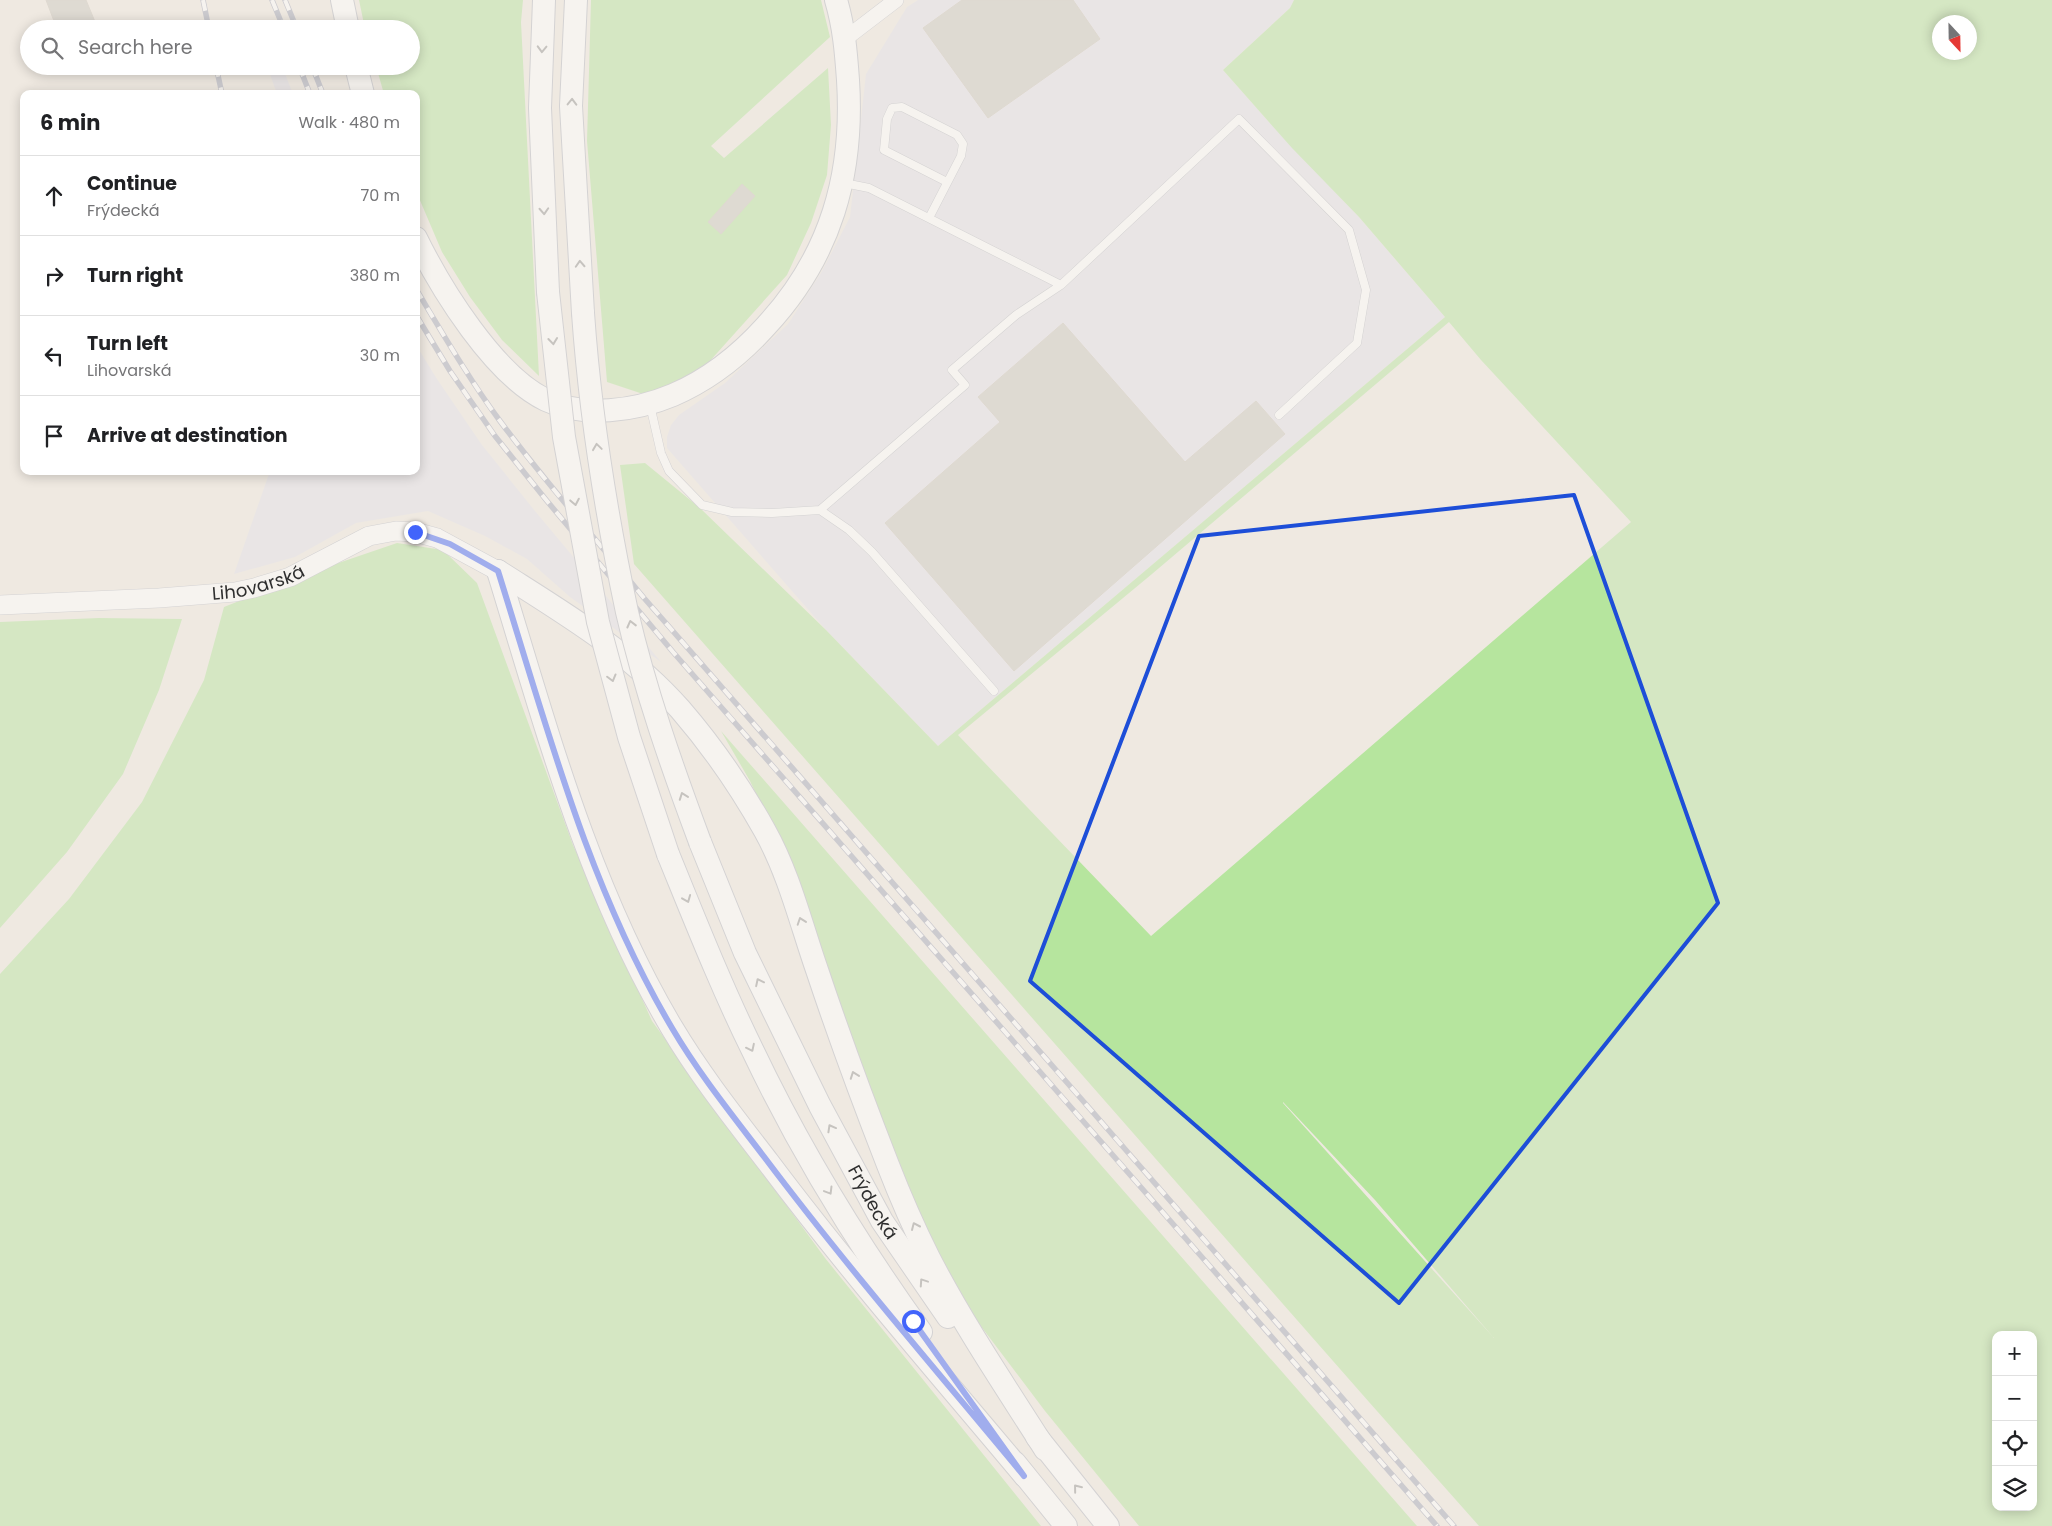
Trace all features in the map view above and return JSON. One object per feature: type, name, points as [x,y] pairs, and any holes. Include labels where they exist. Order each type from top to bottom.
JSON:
[{"type":"main road","points":[[342,0],[346,20]]},
{"type":"main road","name":"Frýdecká","points":[[544,0],[540,108],[548,292],[564,437],[598,622],[629,737],[668,854],[714,966],[752,1050],[829,1191],[913,1321],[1024,1476],[1066,1526]]},
{"type":"main road","name":"Frýdecká","points":[[576,0],[571,106],[583,313],[597,445],[628,612],[655,711],[700,842],[749,962],[820,1106],[882,1221],[940,1306],[1045,1449],[1108,1526]]},
{"type":"main road","points":[[420,245],[446,290],[478,336],[502,366],[530,390],[556,404],[586,410],[615,409],[650,403],[681,391],[719,370],[743,350],[787,302],[816,256],[828,232],[842,182],[848,149],[849,123],[845,39],[836,0]]},
{"type":"main road","points":[[358,75],[362,90]]},
{"type":"main road","points":[[498,571],[584,628],[648,676],[679,708],[709,745],[765,832],[790,889],[828,1004],[888,1166],[928,1256],[964,1320],[1045,1449]]},
{"type":"main road","points":[[498,571],[553,751],[584,840],[621,928],[672,1029],[714,1091],[816,1226],[1024,1476]]},
{"type":"street","points":[[845,39],[896,0]]},
{"type":"street","name":"Lihovarská","points":[[0,605],[159,598],[235,592],[290,577],[369,536],[396,531],[415,532],[438,538],[498,571]]},
{"type":"lane","points":[[929,218],[963,152],[963,144],[959,137],[902,107],[892,108],[887,119],[884,150],[947,182]]},
{"type":"lane","points":[[650,403],[661,453],[669,471],[702,505],[732,512],[772,514],[820,510],[965,385],[952,370],[1016,315],[1061,285],[1239,118],[1349,230],[1366,290],[1357,342],[1279,415]]},
{"type":"lane","points":[[842,182],[869,188],[1061,285]]},
{"type":"lane","points":[[820,510],[849,530],[872,552],[994,691]]},
{"type":"highlighted area","points":[[1574,495],[1718,903],[1399,1303],[1030,981],[1199,536]]},
{"type":"shaded area","points":[[918,0],[1294,0],[1290,8],[1223,70],[1268,121],[1359,217],[1445,317],[938,746],[826,630],[667,448],[667,437],[671,425],[679,415],[725,383],[788,324],[821,273],[850,217],[866,74],[907,7]]},
{"type":"shaded area","points":[[270,75],[286,75],[291,90],[276,90]]},
{"type":"shaded area","points":[[420,351],[482,445],[661,662],[570,597],[527,559],[485,536],[428,511],[356,523],[295,557],[234,574],[269,475],[420,475]]},
{"type":"green space","points":[[359,0],[523,0],[521,22],[539,376],[502,340],[470,297],[442,252],[420,200],[420,90],[383,90],[379,75],[420,75],[420,20],[363,20]]},
{"type":"green space","points":[[591,0],[821,0],[830,37],[711,146],[724,158],[828,68],[831,125],[827,175],[811,223],[787,275],[700,372],[646,395],[607,382],[587,141]]},
{"type":"green space","points":[[1294,0],[2052,0],[2052,1526],[1479,1526],[634,564],[620,465],[645,463],[700,508],[826,630],[938,746],[1445,317],[1359,217],[1292,148],[1223,70],[1290,8]],"holes":[[[1449,322],[1481,360],[1631,522],[1151,936],[958,735],[1152,574]],[[1283,1103],[1375,1200],[1494,1338]]]},
{"type":"green space","points":[[397,543],[443,550],[477,583],[573,845],[652,1021],[825,1258],[1041,1526],[0,1526],[0,974],[69,899],[142,802],[204,680],[224,607],[315,571]]},
{"type":"green space","points":[[99,618],[182,619],[159,690],[123,774],[67,852],[0,928],[0,622]]},
{"type":"green space","points":[[721,731],[1417,1526],[1139,1526],[1045,1411],[977,1321],[937,1257],[884,1124],[784,853],[750,781]]},
{"type":"building","points":[[46,0],[86,0],[94,20],[54,20]]},
{"type":"building","points":[[962,0],[1073,0],[1100,39],[988,118],[923,28]]},
{"type":"building","points":[[742,184],[755,196],[721,234],[708,222]]},
{"type":"building","points":[[1063,323],[1185,462],[1256,401],[1285,434],[1014,671],[885,523],[1000,422],[978,397]]},
{"type":"railway","points":[[203,0],[207,20]]},
{"type":"railway","points":[[272,0],[280,20]]},
{"type":"railway","points":[[285,0],[293,20]]},
{"type":"railway","points":[[218,75],[221,90]]},
{"type":"railway","points":[[303,75],[308,90]]},
{"type":"railway","points":[[316,75],[321,90]]},
{"type":"railway","points":[[420,296],[467,373],[517,444],[644,598],[1454,1526]]},
{"type":"railway","points":[[420,322],[450,371],[495,436],[673,652],[1437,1526]]},
{"type":"route","points":[[415,532],[438,538],[498,571],[550,742],[580,831],[636,961],[672,1029],[714,1091],[816,1226],[1024,1476],[913,1321]]}]
